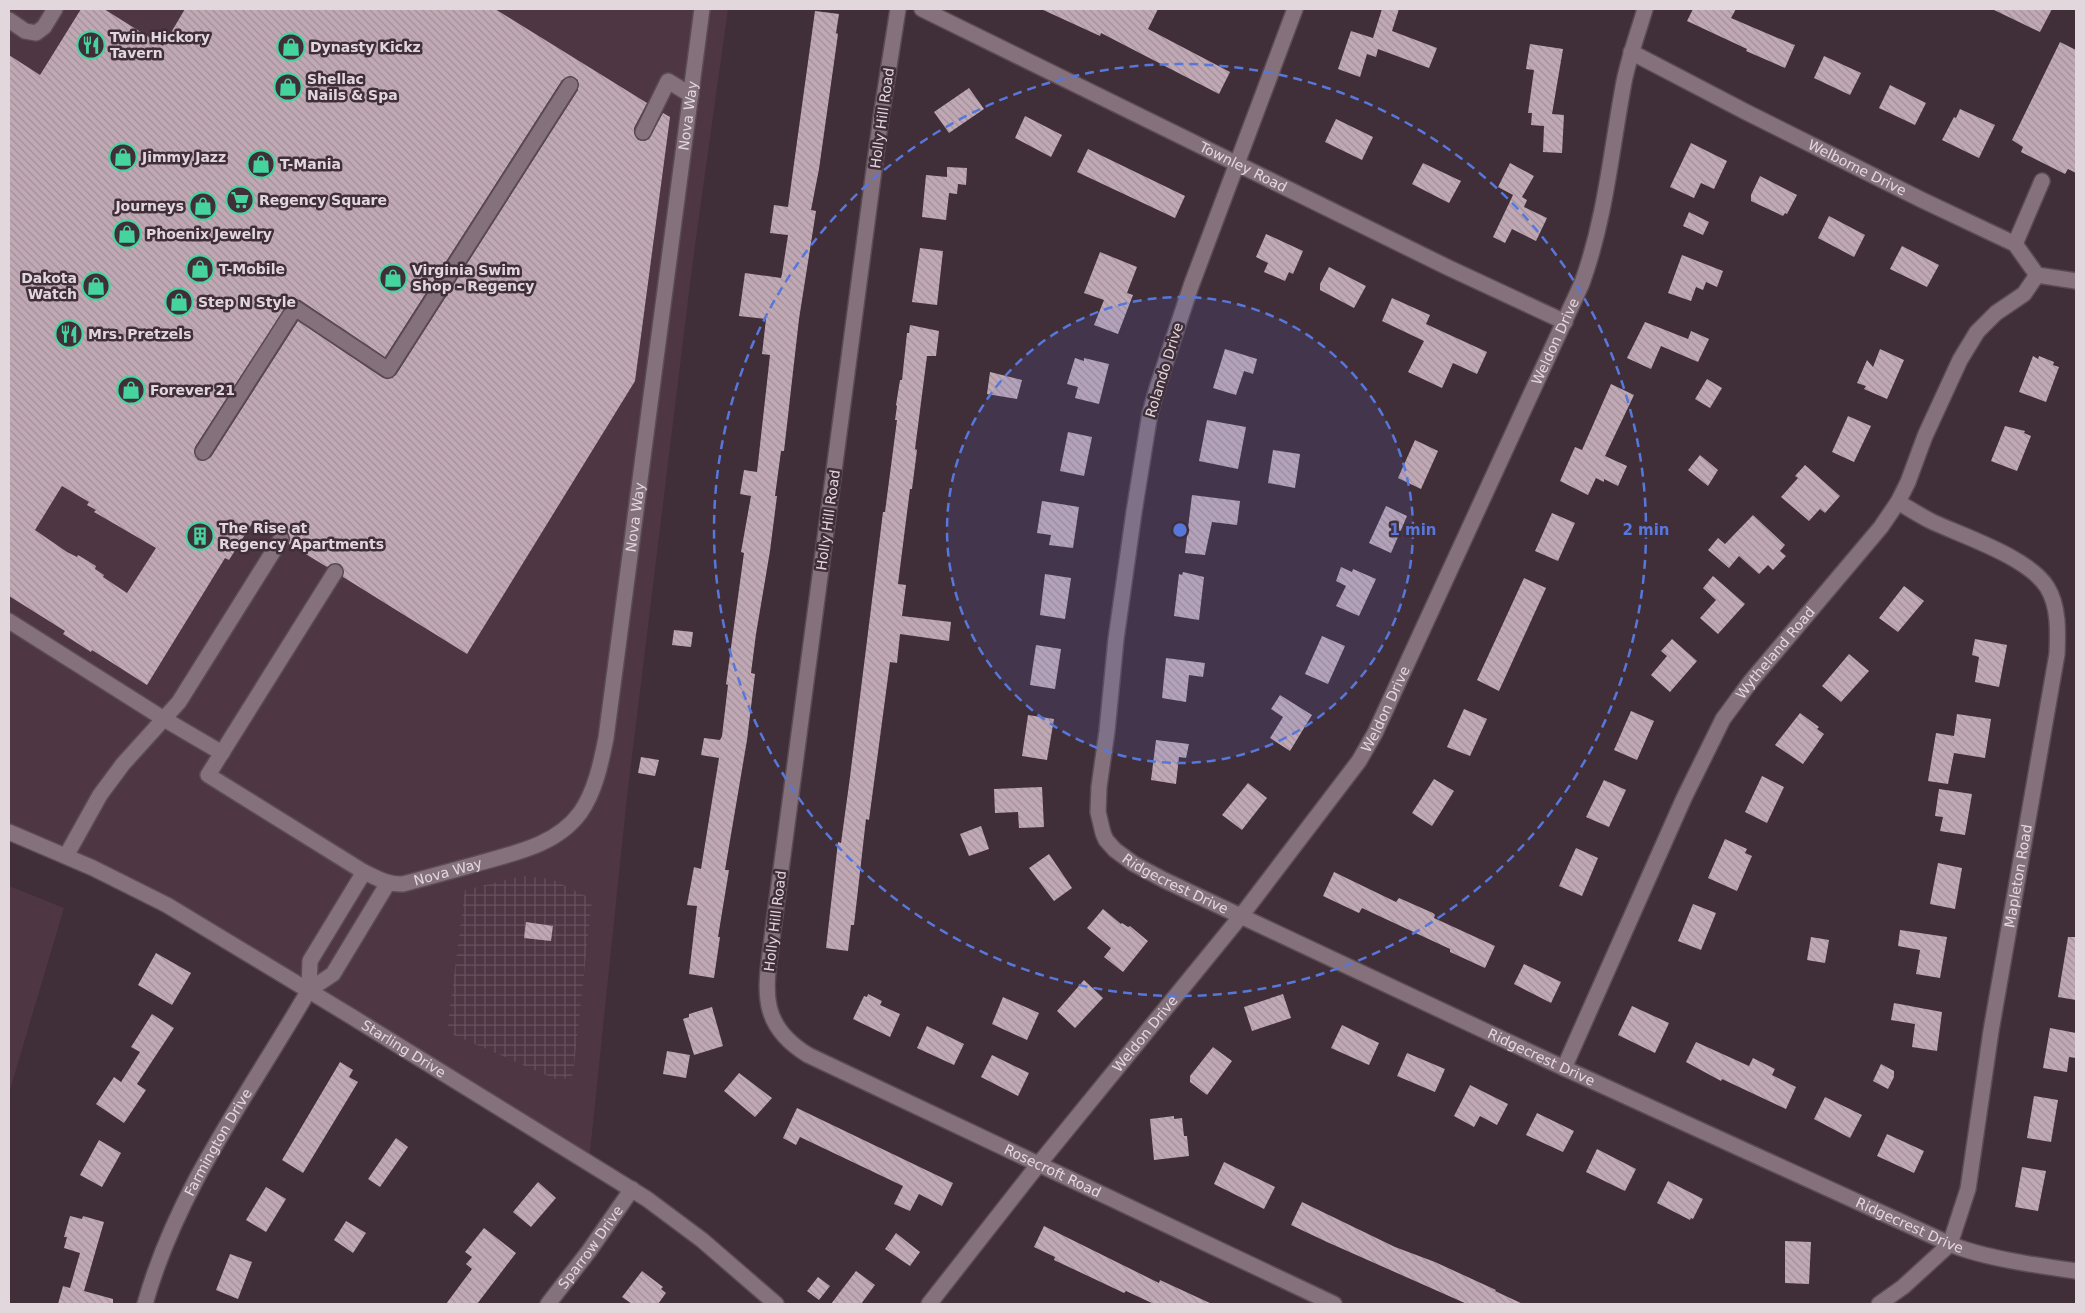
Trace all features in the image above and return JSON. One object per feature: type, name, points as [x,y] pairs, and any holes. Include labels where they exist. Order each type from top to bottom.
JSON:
[{"type":"street","points":[[9,20],[24,31],[36,34],[44,27],[55,9]]},
{"type":"street","name":"Nova Way","points":[[388,884],[403,884],[520,851],[545,841],[557,835],[574,820],[586,803],[593,788],[606,738],[702,9]]},
{"type":"street","name":"Holly Hill Road","points":[[778,1030],[768,1006],[767,986],[770,958],[881,117],[898,9]]},
{"type":"street","name":"Townley Road","points":[[922,9],[1450,268],[1565,322]]},
{"type":"street","name":"Rolando Drive","points":[[1104,749],[1116,639],[1150,413],[1191,286],[1295,9]]},
{"type":"street","name":"Weldon Drive","points":[[929,1304],[1038,1165],[1241,916],[1359,761],[1375,733],[1565,322],[1588,267],[1611,174],[1624,81],[1631,52],[1646,9]]},
{"type":"street","name":"Welborne Drive","points":[[1631,52],[1772,125],[2015,244],[2037,275]]},
{"type":"street","points":[[643,132],[668,80],[691,95]]},
{"type":"street","points":[[203,452],[295,308],[388,370],[570,85]]},
{"type":"street","points":[[2015,244],[2042,181]]},
{"type":"street","points":[[2037,275],[2076,281]]},
{"type":"street","name":"Wytheland Road","points":[[1564,1068],[1680,807],[1723,719],[1752,681],[1881,527],[1898,502],[1960,360],[1977,332],[1996,313],[2024,294],[2037,275]]},
{"type":"street","name":"Mapleton Road","points":[[1879,1304],[1904,1287],[1950,1244],[1968,1189],[1991,1031],[2058,654],[2058,622],[2047,587],[2041,578],[2000,552],[1932,522],[1898,502]]},
{"type":"street","points":[[66,856],[100,795],[123,764],[179,702],[281,539]]},
{"type":"street","points":[[309,990],[333,974],[388,884],[364,872],[208,775],[335,572]]},
{"type":"street","points":[[9,621],[164,719],[222,753]]},
{"type":"street","name":"Ridgecrest Drive","points":[[1104,749],[1098,812],[1106,840],[1115,850],[1134,864],[1564,1068],[1961,1249],[1999,1258],[2076,1271]]},
{"type":"street","name":"Starling Drive","points":[[9,832],[66,856],[168,905],[309,990],[632,1189],[702,1240],[776,1304]]},
{"type":"street","points":[[309,990],[310,961],[364,872]]},
{"type":"street","name":"Farmington Drive","points":[[145,1304],[153,1275],[177,1216],[205,1163],[309,990]]},
{"type":"street","name":"Rosecroft Road","points":[[778,1030],[793,1046],[808,1055],[1334,1304]]},
{"type":"street","name":"Sparrow Drive","points":[[548,1304],[589,1251],[632,1189]]},
{"type":"shaded area","name":"Regency Square","points":[[9,9],[728,9],[693,260],[627,797],[589,1162],[210,930],[9,832]]},
{"type":"shaded area","points":[[522,876],[551,879],[592,899],[573,1075],[560,1081],[447,1032],[465,890]]},
{"type":"shaded area","points":[[9,886],[64,908],[9,1093]]},
{"type":"building","points":[[81,9],[104,9],[163,46],[185,9],[495,9],[647,103],[634,128],[634,133],[638,140],[644,141],[649,139],[663,113],[670,117],[635,381],[467,654],[343,577],[343,568],[340,564],[331,564],[327,567],[289,544],[289,535],[286,531],[277,531],[273,534],[253,522],[229,560],[225,558],[147,685],[63,634],[65,631],[9,596],[9,55],[40,75]],"holes":[[[570,76],[578,80],[578,90],[396,375],[388,379],[383,378],[298,321],[211,457],[203,461],[198,460],[194,452],[195,447],[290,300],[300,300],[385,357],[562,80]],[[62,486],[89,502],[87,505],[96,510],[94,512],[156,548],[127,593],[103,577],[104,575],[95,569],[96,566],[78,555],[77,557],[67,552],[35,530]]]},
{"type":"building","points":[[1041,9],[1158,9],[1148,29],[1230,72],[1219,94],[1101,33],[1100,36]]},
{"type":"building","points":[[1382,9],[1399,9],[1392,31],[1437,48],[1429,68],[1378,49],[1376,57],[1367,54],[1360,77],[1338,69],[1351,31],[1373,38]]},
{"type":"building","points":[[1693,9],[1736,9],[1731,18],[1795,45],[1785,68],[1746,51],[1747,49],[1687,21]]},
{"type":"building","points":[[1992,9],[2052,9],[2040,32]]},
{"type":"building","points":[[815,11],[839,14],[836,33],[838,34],[819,169],[811,210],[816,211],[799,319],[784,451],[781,451],[770,551],[756,634],[751,673],[755,674],[747,740],[725,870],[729,870],[718,937],[720,937],[714,978],[689,974],[697,906],[687,905],[694,867],[701,869],[719,758],[701,755],[704,738],[720,740],[722,736],[728,685],[726,684],[744,553],[741,552],[751,496],[740,494],[744,470],[757,472],[770,355],[762,354],[766,319],[739,316],[745,273],[781,278],[782,274],[788,235],[770,233],[774,205],[788,207]]},
{"type":"building","points":[[2060,42],[2076,50],[2076,173],[2068,169],[2065,174],[2021,152],[2023,147],[2012,140]]},
{"type":"building","points":[[1530,44],[1563,49],[1552,114],[1564,115],[1562,153],[1543,152],[1544,126],[1531,125],[1532,113],[1528,113],[1534,70],[1526,69]]},
{"type":"building","points":[[1824,56],[1861,73],[1850,95],[1814,78]]},
{"type":"building","points":[[1890,85],[1926,103],[1915,125],[1879,108]]},
{"type":"building","points":[[969,88],[984,109],[949,133],[934,112]]},
{"type":"building","points":[[1960,109],[1995,125],[1979,158],[1942,140]]},
{"type":"building","points":[[1025,116],[1062,135],[1051,157],[1015,138]]},
{"type":"building","points":[[1336,119],[1373,137],[1362,160],[1325,142]]},
{"type":"building","points":[[1691,143],[1727,161],[1714,189],[1701,183],[1694,198],[1670,187]]},
{"type":"building","points":[[1088,149],[1185,196],[1175,218],[1077,172]]},
{"type":"building","points":[[1423,163],[1461,181],[1449,203],[1412,184]]},
{"type":"building","points":[[1510,163],[1534,176],[1522,197],[1527,200],[1524,207],[1547,218],[1536,241],[1512,229],[1505,243],[1493,237],[1513,195],[1498,187]]},
{"type":"building","points":[[947,167],[967,168],[966,185],[958,184],[957,194],[949,193],[946,220],[922,217],[926,175],[947,177]]},
{"type":"building","points":[[1760,176],[1797,195],[1787,214],[1785,213],[1783,216],[1751,201],[1751,195]]},
{"type":"building","points":[[1689,212],[1709,222],[1703,235],[1683,226]]},
{"type":"building","points":[[1829,216],[1865,235],[1854,257],[1818,238]]},
{"type":"building","points":[[1266,234],[1303,251],[1293,274],[1289,272],[1285,281],[1264,272],[1268,263],[1256,257]]},
{"type":"building","points":[[1902,246],[1939,265],[1927,287],[1890,269]]},
{"type":"building","points":[[920,248],[943,251],[937,305],[912,302]]},
{"type":"building","points":[[1100,252],[1137,267],[1127,293],[1133,295],[1118,334],[1094,325],[1104,300],[1084,293]]},
{"type":"building","points":[[1682,255],[1723,271],[1717,287],[1706,282],[1703,290],[1696,287],[1691,301],[1668,293]]},
{"type":"building","points":[[1329,267],[1366,286],[1354,308],[1320,290],[1320,284]]},
{"type":"building","points":[[1392,298],[1430,315],[1426,324],[1487,352],[1477,374],[1453,363],[1442,388],[1408,372],[1424,341],[1382,321]]},
{"type":"building","points":[[1645,322],[1688,339],[1691,331],[1709,339],[1698,362],[1661,346],[1651,369],[1627,358]]},
{"type":"building","points":[[910,325],[939,331],[936,356],[927,356],[915,449],[917,450],[898,584],[906,585],[902,616],[951,622],[949,641],[900,634],[897,663],[890,662],[869,820],[866,819],[854,925],[851,925],[848,951],[826,948],[838,842],[841,843],[883,512],[885,512],[897,420],[895,420],[896,405],[900,380],[902,380],[907,333],[909,333]]},
{"type":"building","points":[[1225,349],[1257,359],[1253,374],[1244,371],[1236,395],[1213,388]]},
{"type":"building","points":[[1880,349],[1904,360],[1887,399],[1864,389],[1866,386],[1857,383],[1867,360],[1873,367]]},
{"type":"building","points":[[2033,356],[2038,359],[2039,356],[2054,362],[2053,365],[2059,367],[2046,402],[2019,392]]},
{"type":"building","points":[[1075,358],[1084,361],[1084,358],[1109,364],[1099,404],[1075,398],[1078,387],[1067,384]]},
{"type":"building","points":[[990,372],[1022,380],[1017,399],[987,394]]},
{"type":"building","points":[[1707,379],[1722,388],[1710,408],[1695,399]]},
{"type":"building","points":[[1611,384],[1634,395],[1605,456],[1627,466],[1618,486],[1604,479],[1604,482],[1596,478],[1588,495],[1560,481],[1575,447],[1582,450]]},
{"type":"building","points":[[1848,416],[1871,426],[1854,462],[1832,452]]},
{"type":"building","points":[[1207,420],[1246,427],[1238,469],[1199,461]]},
{"type":"building","points":[[2005,426],[2025,431],[2024,433],[2031,436],[2017,471],[1991,461]]},
{"type":"building","points":[[1068,432],[1092,437],[1084,476],[1060,471]]},
{"type":"building","points":[[1415,440],[1438,451],[1421,489],[1398,478]]},
{"type":"building","points":[[1273,450],[1300,454],[1295,488],[1268,483]]},
{"type":"building","points":[[1700,455],[1718,470],[1708,486],[1688,470]]},
{"type":"building","points":[[1805,465],[1840,496],[1825,513],[1820,509],[1809,521],[1781,497],[1798,478],[1795,476]]},
{"type":"building","points":[[1192,495],[1240,501],[1237,525],[1212,522],[1205,555],[1185,553]]},
{"type":"building","points":[[1042,501],[1079,507],[1073,548],[1049,545],[1051,535],[1037,533]]},
{"type":"building","points":[[1386,506],[1407,516],[1391,553],[1369,543]]},
{"type":"building","points":[[1552,513],[1575,523],[1558,561],[1535,551]]},
{"type":"building","points":[[1753,515],[1785,545],[1780,551],[1786,556],[1773,570],[1768,565],[1759,574],[1739,556],[1729,568],[1708,550],[1718,538],[1725,544]]},
{"type":"building","points":[[1341,567],[1352,572],[1353,569],[1376,579],[1359,616],[1336,606],[1346,586],[1336,581]]},
{"type":"building","points":[[1183,572],[1204,577],[1199,620],[1174,616],[1179,574],[1182,575]]},
{"type":"building","points":[[1045,574],[1071,578],[1065,619],[1040,615]]},
{"type":"building","points":[[1713,576],[1745,604],[1718,634],[1700,618],[1716,600],[1703,588]]},
{"type":"building","points":[[1524,578],[1546,588],[1499,691],[1477,680]]},
{"type":"building","points":[[1904,586],[1924,601],[1898,632],[1879,618]]},
{"type":"building","points":[[674,630],[693,632],[691,647],[672,645]]},
{"type":"building","points":[[1322,636],[1345,646],[1328,684],[1305,674]]},
{"type":"building","points":[[1672,639],[1697,661],[1670,692],[1651,675],[1667,656],[1661,651]]},
{"type":"building","points":[[1975,639],[2007,645],[1999,687],[1975,682],[1979,657],[1972,655]]},
{"type":"building","points":[[1036,645],[1061,649],[1055,689],[1030,685]]},
{"type":"building","points":[[1849,654],[1869,671],[1841,702],[1822,686]]},
{"type":"building","points":[[1166,658],[1205,663],[1203,677],[1189,675],[1186,702],[1162,698]]},
{"type":"building","points":[[1280,695],[1312,715],[1290,751],[1270,738],[1283,717],[1271,709]]},
{"type":"building","points":[[1464,709],[1487,719],[1470,756],[1447,747]]},
{"type":"building","points":[[1631,711],[1654,721],[1637,760],[1614,750]]},
{"type":"building","points":[[1800,713],[1819,727],[1817,729],[1824,734],[1803,764],[1775,745]]},
{"type":"building","points":[[1957,714],[1991,719],[1985,758],[1954,753],[1948,784],[1928,781],[1936,733],[1954,736]]},
{"type":"building","points":[[1028,715],[1054,719],[1047,760],[1022,756]]},
{"type":"building","points":[[1156,740],[1189,744],[1186,758],[1179,757],[1176,784],[1151,780]]},
{"type":"building","points":[[641,757],[659,760],[655,776],[638,773]]},
{"type":"building","points":[[1762,776],[1784,787],[1767,823],[1745,812]]},
{"type":"building","points":[[1434,779],[1454,791],[1432,826],[1412,813]]},
{"type":"building","points":[[1604,780],[1626,790],[1609,827],[1586,817]]},
{"type":"building","points":[[1248,783],[1267,798],[1242,830],[1222,815]]},
{"type":"building","points":[[1042,787],[1044,827],[1019,828],[1018,812],[995,813],[994,789]]},
{"type":"building","points":[[1939,789],[1972,794],[1965,835],[1940,831],[1943,817],[1935,816]]},
{"type":"building","points":[[981,826],[989,849],[969,856],[960,834]]},
{"type":"building","points":[[1725,839],[1747,849],[1745,853],[1752,856],[1737,891],[1708,878]]},
{"type":"building","points":[[1576,848],[1598,858],[1582,896],[1559,886]]},
{"type":"building","points":[[1049,854],[1072,888],[1054,901],[1029,868]]},
{"type":"building","points":[[1938,863],[1962,868],[1955,909],[1930,904]]},
{"type":"building","points":[[1334,872],[1396,902],[1399,898],[1433,913],[1435,915],[1434,918],[1495,946],[1485,968],[1450,952],[1450,949],[1362,908],[1359,913],[1323,896]]},
{"type":"building","points":[[1693,904],[1716,913],[1701,950],[1678,941]]},
{"type":"building","points":[[1103,909],[1121,924],[1130,926],[1148,941],[1123,972],[1104,957],[1111,948],[1087,928]]},
{"type":"building","points":[[526,922],[553,926],[551,941],[524,938]]},
{"type":"building","points":[[1900,930],[1947,937],[1940,978],[1916,974],[1920,950],[1898,946]]},
{"type":"building","points":[[1811,937],[1829,940],[1825,963],[1807,960]]},
{"type":"building","points":[[2068,937],[2076,937],[2076,1000],[2058,997]]},
{"type":"building","points":[[156,953],[191,973],[172,1005],[138,985]]},
{"type":"building","points":[[1524,964],[1561,982],[1551,1003],[1514,984]]},
{"type":"building","points":[[1084,980],[1103,998],[1075,1028],[1057,1011]]},
{"type":"building","points":[[868,994],[882,1001],[880,1005],[900,1014],[890,1037],[853,1019],[864,996],[867,997]]},
{"type":"building","points":[[1283,994],[1291,1018],[1252,1031],[1244,1007]]},
{"type":"building","points":[[1003,997],[1039,1013],[1027,1040],[992,1024]]},
{"type":"building","points":[[1894,1003],[1942,1012],[1937,1051],[1912,1047],[1915,1024],[1891,1020]]},
{"type":"building","points":[[1632,1006],[1669,1023],[1655,1053],[1618,1035]]},
{"type":"building","points":[[712,1007],[723,1046],[694,1055],[683,1019],[689,1017],[689,1014]]},
{"type":"building","points":[[152,1014],[174,1028],[137,1084],[146,1090],[124,1123],[96,1104],[114,1077],[121,1082],[140,1052],[131,1047]]},
{"type":"building","points":[[1342,1025],[1379,1043],[1369,1065],[1331,1048]]},
{"type":"building","points":[[927,1026],[964,1044],[954,1065],[917,1048]]},
{"type":"building","points":[[2050,1028],[2076,1033],[2076,1058],[2069,1057],[2067,1072],[2043,1068]]},
{"type":"building","points":[[1696,1042],[1749,1066],[1753,1058],[1775,1069],[1772,1075],[1796,1087],[1786,1109],[1722,1079],[1721,1081],[1686,1062]]},
{"type":"building","points":[[1213,1047],[1232,1061],[1207,1095],[1190,1082],[1190,1076]]},
{"type":"building","points":[[667,1051],[690,1055],[686,1078],[663,1074]]},
{"type":"building","points":[[1407,1053],[1445,1069],[1435,1092],[1397,1076]]},
{"type":"building","points":[[992,1055],[1029,1073],[1018,1096],[981,1077]]},
{"type":"building","points":[[340,1062],[353,1070],[349,1077],[358,1082],[303,1173],[282,1160]]},
{"type":"building","points":[[1881,1064],[1894,1071],[1894,1077],[1888,1089],[1873,1081]]},
{"type":"building","points":[[739,1073],[772,1098],[755,1117],[724,1091]]},
{"type":"building","points":[[1470,1085],[1508,1104],[1497,1125],[1480,1116],[1474,1127],[1454,1116]]},
{"type":"building","points":[[2034,1096],[2058,1100],[2051,1142],[2027,1138]]},
{"type":"building","points":[[1825,1097],[1862,1115],[1850,1138],[1814,1119]]},
{"type":"building","points":[[797,1108],[953,1183],[942,1206],[919,1194],[910,1211],[894,1204],[903,1186],[800,1137],[796,1145],[783,1138]]},
{"type":"building","points":[[1537,1113],[1574,1131],[1563,1152],[1526,1135]]},
{"type":"building","points":[[1174,1116],[1174,1119],[1182,1118],[1184,1136],[1187,1136],[1189,1156],[1154,1160],[1150,1119]]},
{"type":"building","points":[[1887,1134],[1924,1151],[1914,1173],[1877,1156]]},
{"type":"building","points":[[396,1138],[408,1147],[380,1187],[368,1179]]},
{"type":"building","points":[[99,1140],[121,1153],[102,1187],[80,1175]]},
{"type":"building","points":[[1597,1149],[1636,1169],[1625,1191],[1586,1172]]},
{"type":"building","points":[[1224,1162],[1275,1187],[1264,1209],[1214,1184]]},
{"type":"building","points":[[2022,1167],[2046,1171],[2038,1211],[2015,1207]]},
{"type":"building","points":[[1668,1181],[1703,1199],[1693,1219],[1691,1218],[1690,1220],[1657,1203]]},
{"type":"building","points":[[538,1182],[556,1198],[531,1227],[513,1212]]},
{"type":"building","points":[[266,1187],[286,1199],[266,1232],[246,1220]]},
{"type":"building","points":[[1302,1202],[1395,1247],[1435,1262],[1523,1304],[1467,1304],[1327,1242],[1291,1225]]},
{"type":"building","points":[[70,1216],[82,1219],[83,1216],[104,1222],[84,1291],[113,1299],[113,1304],[58,1304],[63,1286],[70,1288],[80,1253],[64,1248],[67,1237],[64,1237]]},
{"type":"building","points":[[346,1221],[366,1233],[353,1253],[334,1240]]},
{"type":"building","points":[[1044,1226],[1159,1283],[1160,1280],[1212,1304],[1154,1304],[1126,1291],[1124,1293],[1054,1260],[1055,1257],[1034,1247]]},
{"type":"building","points":[[484,1228],[516,1253],[477,1304],[446,1304],[472,1269],[466,1264],[472,1257],[465,1252]]},
{"type":"building","points":[[896,1233],[920,1252],[910,1266],[885,1249]]},
{"type":"building","points":[[1785,1241],[1811,1242],[1809,1284],[1785,1283]]},
{"type":"building","points":[[230,1254],[252,1262],[238,1299],[216,1290]]},
{"type":"building","points":[[642,1271],[663,1287],[661,1289],[666,1293],[658,1304],[632,1304],[622,1297]]},
{"type":"building","points":[[856,1271],[875,1285],[861,1304],[831,1304]]},
{"type":"building","points":[[818,1277],[830,1286],[819,1300],[807,1291]]},
{"type":"place","name":"Twin Hickory Tavern","points":[[91,45]]},
{"type":"place","name":"Dynasty Kickz","points":[[291,47]]},
{"type":"place","name":"Shellac Nails & Spa","points":[[288,87]]},
{"type":"place","name":"Jimmy Jazz","points":[[123,157]]},
{"type":"place","name":"T-Mania","points":[[261,164]]},
{"type":"place","name":"Regency Square","points":[[240,200]]},
{"type":"place","name":"Journeys","points":[[203,206]]},
{"type":"place","name":"Phoenix Jewelry","points":[[127,234]]},
{"type":"place","name":"T-Mobile","points":[[200,269]]},
{"type":"place","name":"Virginia Swim Shop - Regency","points":[[393,278]]},
{"type":"place","name":"Dakota Watch","points":[[96,286]]},
{"type":"place","name":"Step N Style","points":[[179,302]]},
{"type":"place","name":"Mrs. Pretzels","points":[[69,334]]},
{"type":"place","name":"Forever 21","points":[[131,390]]},
{"type":"place","name":"The Rise at Regency Apartments","points":[[200,536]]}]
